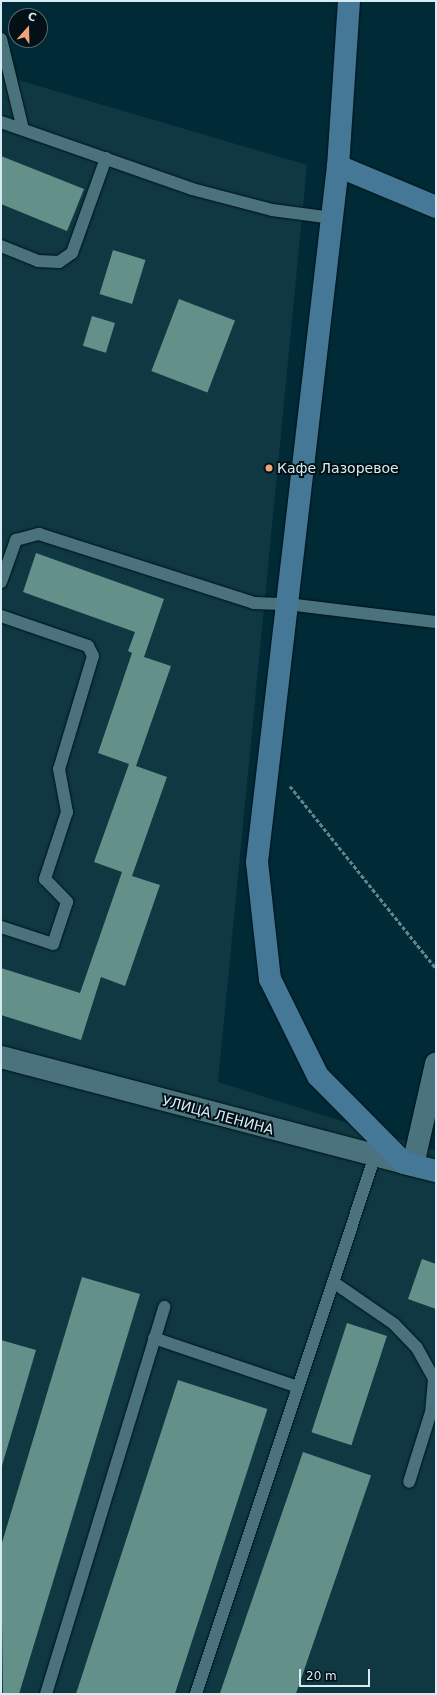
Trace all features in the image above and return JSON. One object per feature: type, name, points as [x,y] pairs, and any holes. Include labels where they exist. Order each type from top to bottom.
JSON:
[{"type":"main road","points":[[349,1],[338,166],[257,862],[270,978],[318,1076],[408,1164]]},
{"type":"main road","points":[[338,166],[436,207]]},
{"type":"main road","name":"УЛИЦА ЛЕНИНА","points":[[408,1164],[436,1171]]},
{"type":"street","name":"УЛИЦА ЛЕНИНА","points":[[1,1057],[408,1164]]},
{"type":"street","points":[[408,1164],[436,1064]]},
{"type":"lane","points":[[1,39],[23,130]]},
{"type":"lane","points":[[1,122],[192,189],[272,210],[332,218]]},
{"type":"lane","points":[[1,246],[38,261],[58,262],[72,253],[106,158]]},
{"type":"lane","points":[[1,582],[16,540],[39,534],[254,603],[287,604],[436,622]]},
{"type":"lane","points":[[1,616],[88,646],[93,656],[59,769],[67,812],[45,879],[67,902],[53,944],[1,927]]},
{"type":"lane","points":[[196,1694],[375,1156]]},
{"type":"lane","points":[[333,1282],[394,1324],[417,1348],[434,1379],[431,1412],[409,1482]]},
{"type":"lane","points":[[46,1694],[164,1307]]},
{"type":"lane","points":[[154,1338],[298,1387]]},
{"type":"path","points":[[269,760],[436,968]]},
{"type":"shaded area","points":[[1,75],[307,165],[218,1082],[436,1151],[436,1694],[1,1694]]},
{"type":"building","points":[[1,156],[84,189],[67,231],[1,204]]},
{"type":"building","points":[[113,250],[146,260],[132,304],[100,294]]},
{"type":"building","points":[[179,299],[235,321],[207,392],[151,371]]},
{"type":"building","points":[[92,316],[115,323],[106,353],[83,346]]},
{"type":"building","points":[[36,553],[164,599],[144,657],[171,666],[136,766],[167,777],[132,876],[160,885],[125,986],[101,977],[81,1040],[1,1015],[1,968],[80,993],[122,872],[94,862],[129,764],[98,753],[132,653],[128,651],[135,632],[23,592]]},
{"type":"building","points":[[422,1259],[436,1264],[436,1309],[408,1299]]},
{"type":"building","points":[[82,1277],[140,1294],[19,1694],[3,1694],[1,1546]]},
{"type":"building","points":[[347,1323],[387,1336],[351,1445],[311,1432]]},
{"type":"building","points":[[1,1340],[36,1350],[1,1469]]},
{"type":"building","points":[[178,1380],[267,1409],[175,1694],[76,1694]]},
{"type":"building","points":[[303,1452],[371,1475],[296,1694],[220,1694]]},
{"type":"place","name":"Кафе Лазоревое","points":[[269,468]]}]
